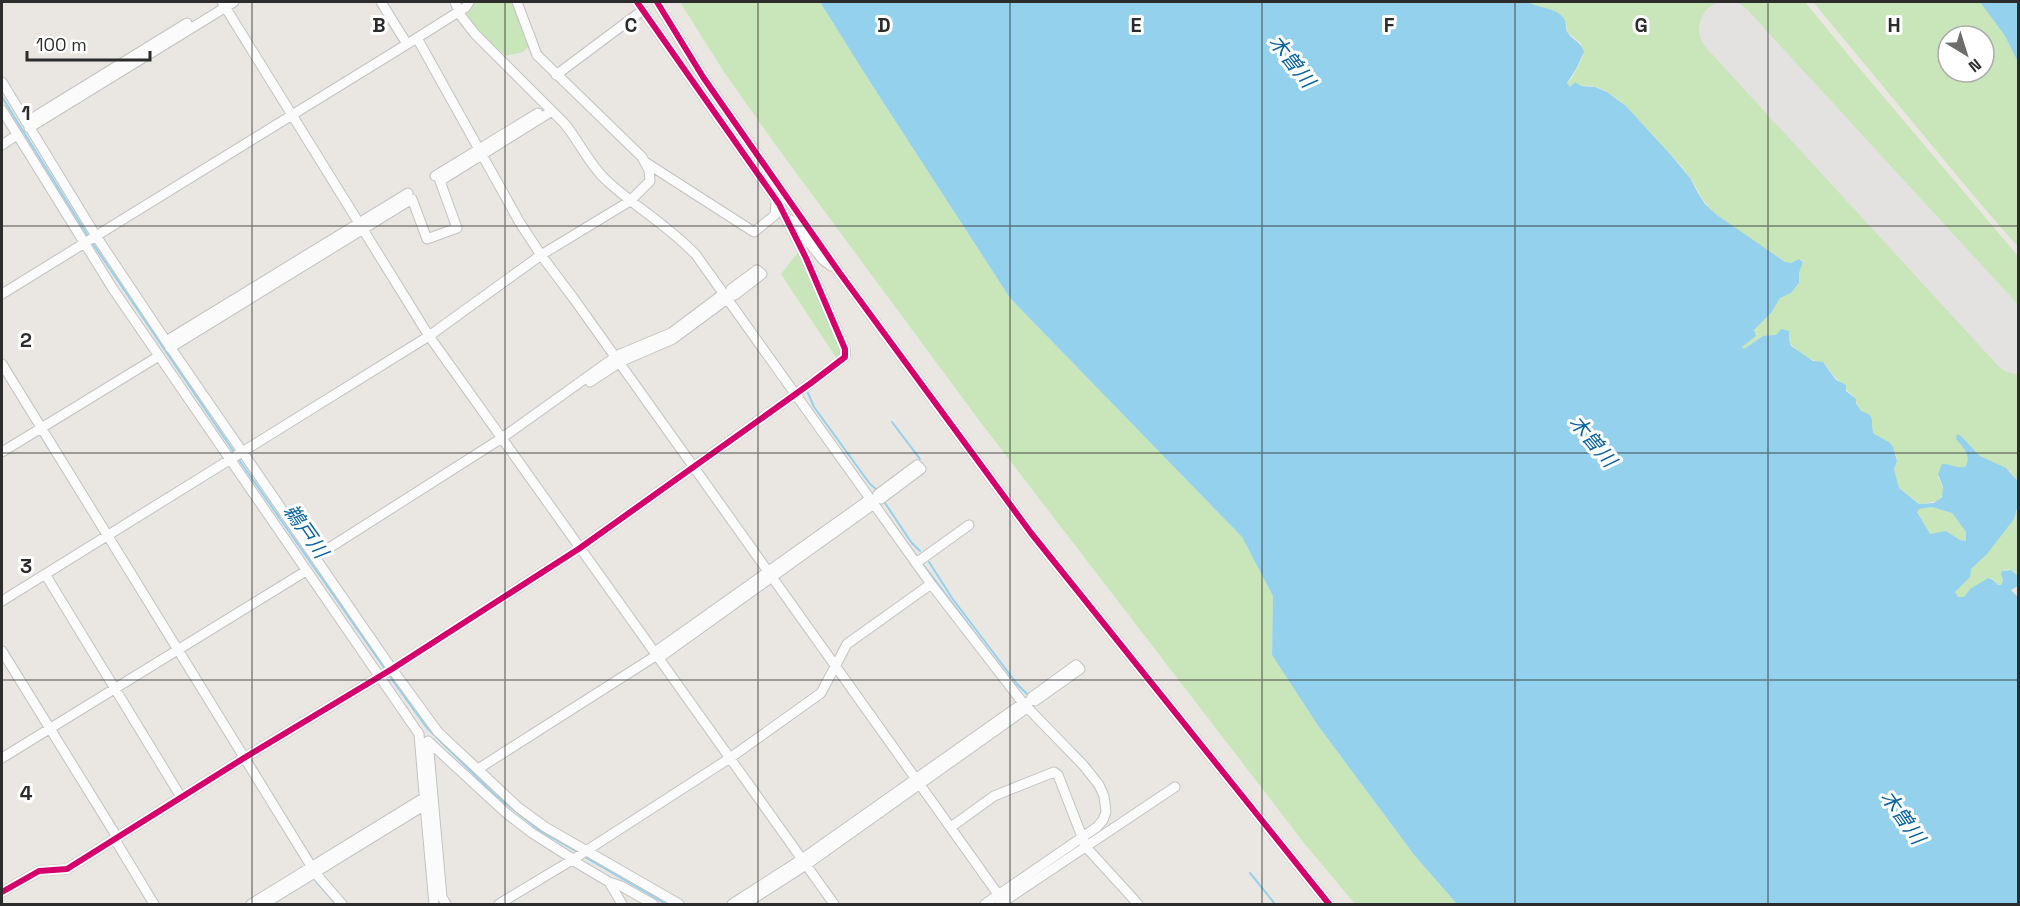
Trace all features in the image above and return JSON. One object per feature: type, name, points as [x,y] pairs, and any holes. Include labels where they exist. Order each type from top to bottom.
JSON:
[{"type":"street","points":[[381,2],[407,44]]},
{"type":"street","points":[[455,2],[459,12],[475,34],[574,135],[598,172],[630,201],[682,240],[696,255],[874,500],[931,584],[1026,704],[1084,766],[1104,795],[1106,812],[1103,820],[1084,843]]},
{"type":"street","points":[[2,294],[459,12],[469,2]]},
{"type":"street","points":[[517,2],[537,55],[645,162],[754,232],[775,215],[777,201]]},
{"type":"street","points":[[637,2],[777,201],[823,260],[839,272]]},
{"type":"street","points":[[657,2],[703,77],[839,272],[1031,533],[1329,904]]},
{"type":"street","points":[[28,125],[226,3],[429,336],[834,904]]},
{"type":"street","points":[[556,75],[643,10]]},
{"type":"street","points":[[417,38],[520,223],[541,255],[951,827],[1001,902]]},
{"type":"street","points":[[2,82],[157,354],[316,560],[386,673],[419,734],[506,813],[532,833],[609,882],[653,904]]},
{"type":"street","points":[[360,226],[412,199],[427,239],[457,228],[440,181],[481,152],[550,109]]},
{"type":"street","points":[[2,110],[15,133],[90,240],[168,345],[304,569],[386,673],[438,732],[519,808],[545,827],[679,904]]},
{"type":"street","points":[[2,138],[15,133]]},
{"type":"street","points":[[2,145],[15,133]]},
{"type":"street","points":[[435,176],[481,152]]},
{"type":"street","points":[[2,601],[429,336],[541,255],[630,201],[650,181],[645,162]]},
{"type":"street","points":[[168,345],[360,226],[408,193]]},
{"type":"street","points":[[2,892],[39,871],[67,869],[386,673],[580,548],[840,362],[845,357],[845,349],[806,258],[777,201]]},
{"type":"street","points":[[316,560],[503,440],[617,360],[671,333],[727,296]]},
{"type":"street","points":[[2,445],[157,354]]},
{"type":"street","points":[[2,364],[314,871],[342,904]]},
{"type":"street","points":[[2,452],[39,425]]},
{"type":"street","points":[[478,769],[657,655],[874,500]]},
{"type":"street","points":[[916,563],[969,525]]},
{"type":"street","points":[[2,752],[304,569]]},
{"type":"street","points":[[45,574],[181,797]]},
{"type":"street","points":[[499,904],[730,758],[821,693],[847,644],[931,584]]},
{"type":"street","points":[[2,651],[154,904]]},
{"type":"street","points":[[746,904],[1026,704],[1032,697],[1076,665],[1080,669],[1035,701],[1026,704]]},
{"type":"street","points":[[2,758],[48,726]]},
{"type":"street","points":[[419,734],[434,904]]},
{"type":"street","points":[[429,742],[442,897],[446,904]]},
{"type":"street","points":[[951,827],[994,796],[1054,772],[1058,775],[1084,843],[1132,902]]},
{"type":"street","points":[[985,904],[1001,902],[1084,843],[1175,787]]},
{"type":"street","points":[[264,904],[425,801]]},
{"type":"street","points":[[732,904],[804,862]]},
{"type":"street","points":[[251,904],[314,871]]},
{"type":"street","points":[[609,882],[622,904]]},
{"type":"green space","points":[[476,2],[514,2],[530,45],[523,52],[506,56],[472,24],[467,12]]},
{"type":"green space","points":[[680,2],[820,2],[1010,298],[1242,537],[1273,596],[1272,655],[1319,727],[1415,856],[1457,904],[1355,904],[1304,843],[981,423],[777,147],[724,72]]},
{"type":"green space","points":[[1529,2],[1805,2],[2018,256],[2018,486],[2017,480],[2010,471],[1980,456],[1961,436],[1960,444],[1965,448],[1967,454],[1966,466],[1938,476],[1944,492],[1938,501],[1920,504],[1899,488],[1894,469],[1897,461],[1896,454],[1874,434],[1870,416],[1861,412],[1853,396],[1823,362],[1808,358],[1788,340],[1770,336],[1760,339],[1744,350],[1742,347],[1756,336],[1754,330],[1771,313],[1780,298],[1799,284],[1802,260],[1785,262],[1724,222],[1708,206],[1674,158],[1633,113],[1613,96],[1592,86],[1579,85],[1570,88],[1567,83],[1583,56],[1581,43],[1568,33],[1566,23],[1552,10]]},
{"type":"green space","points":[[1813,2],[1980,2],[2005,36],[2018,62],[2018,247]]},
{"type":"green space","points":[[799,251],[843,354],[837,359],[781,274]]},
{"type":"green space","points":[[2018,486],[2018,579],[2015,572],[2009,569],[2004,570],[2001,575],[2003,580],[2001,585],[1988,578],[1969,590],[1964,597],[1958,597],[1955,594],[1956,590],[1968,577],[1971,569],[1984,557],[2017,511]]},
{"type":"green space","points":[[1932,507],[1952,513],[1966,532],[1966,541],[1946,531],[1930,535],[1917,512],[1918,509]]},
{"type":"water","name":"木曽川","points":[[820,2],[1529,2],[1557,12],[1565,21],[1568,33],[1581,45],[1584,52],[1567,83],[1570,87],[1575,82],[1581,86],[1595,87],[1607,92],[1626,106],[1671,155],[1690,178],[1705,204],[1717,215],[1785,262],[1791,263],[1799,259],[1803,262],[1799,273],[1799,283],[1791,293],[1780,298],[1771,313],[1754,330],[1756,336],[1742,347],[1744,349],[1763,336],[1776,335],[1781,329],[1789,331],[1791,346],[1813,361],[1823,362],[1836,380],[1846,385],[1846,391],[1856,399],[1861,411],[1870,415],[1874,434],[1889,442],[1893,447],[1897,461],[1894,469],[1899,488],[1919,504],[1934,503],[1942,497],[1943,487],[1938,474],[1942,464],[1966,466],[1967,454],[1956,439],[1957,434],[1980,456],[2006,468],[2017,480],[2018,505],[2014,519],[1987,554],[1971,569],[1970,577],[1955,592],[1958,597],[1964,597],[1970,589],[1988,578],[2001,585],[2002,571],[2011,570],[2017,575],[2018,586],[2011,590],[2018,597],[2018,904],[1457,904],[1415,856],[1319,727],[1272,655],[1273,596],[1242,537],[1010,298]],"holes":[[[1932,507],[1952,513],[1966,532],[1966,541],[1946,531],[1930,534],[1917,512],[1919,509]]]},
{"type":"water","points":[[1980,2],[2018,2],[2018,62],[2005,36]]},
{"type":"waterway","name":"鵜戸川","points":[[2,97],[88,236]]},
{"type":"waterway","points":[[646,207],[674,229]]},
{"type":"waterway","name":"鵜戸川","points":[[91,241],[234,452]]},
{"type":"waterway","points":[[808,393],[814,407],[870,484],[877,490]]},
{"type":"waterway","points":[[892,422],[920,459]]},
{"type":"waterway","points":[[40,434],[49,449]]},
{"type":"waterway","name":"鵜戸川","points":[[237,457],[385,669]]},
{"type":"waterway","points":[[885,503],[911,542],[920,551]]},
{"type":"waterway","points":[[904,539],[919,559]]},
{"type":"waterway","points":[[929,562],[952,598],[1027,694]]},
{"type":"waterway","points":[[922,563],[990,653]]},
{"type":"waterway","points":[[135,588],[168,642]]},
{"type":"waterway","name":"鵜戸川","points":[[388,674],[427,728],[494,794],[539,830],[579,853]]},
{"type":"waterway","points":[[1074,749],[1090,766]]},
{"type":"waterway","points":[[1087,840],[1097,832]]},
{"type":"waterway","points":[[1043,870],[1081,845]]},
{"type":"waterway","name":"鵜戸川","points":[[583,856],[666,904]]},
{"type":"waterway","points":[[1250,873],[1275,904]]},
{"type":"waterway","points":[[315,880],[336,904]]},
{"type":"runway","points":[[1727,29],[2018,346]]},
{"type":"cycle path","points":[[2,892],[39,871],[67,869],[392,669],[580,548],[845,357],[845,349],[806,258],[779,204],[637,2]]},
{"type":"cycle path","points":[[657,2],[703,77],[839,272],[1031,533],[1329,904]]}]
